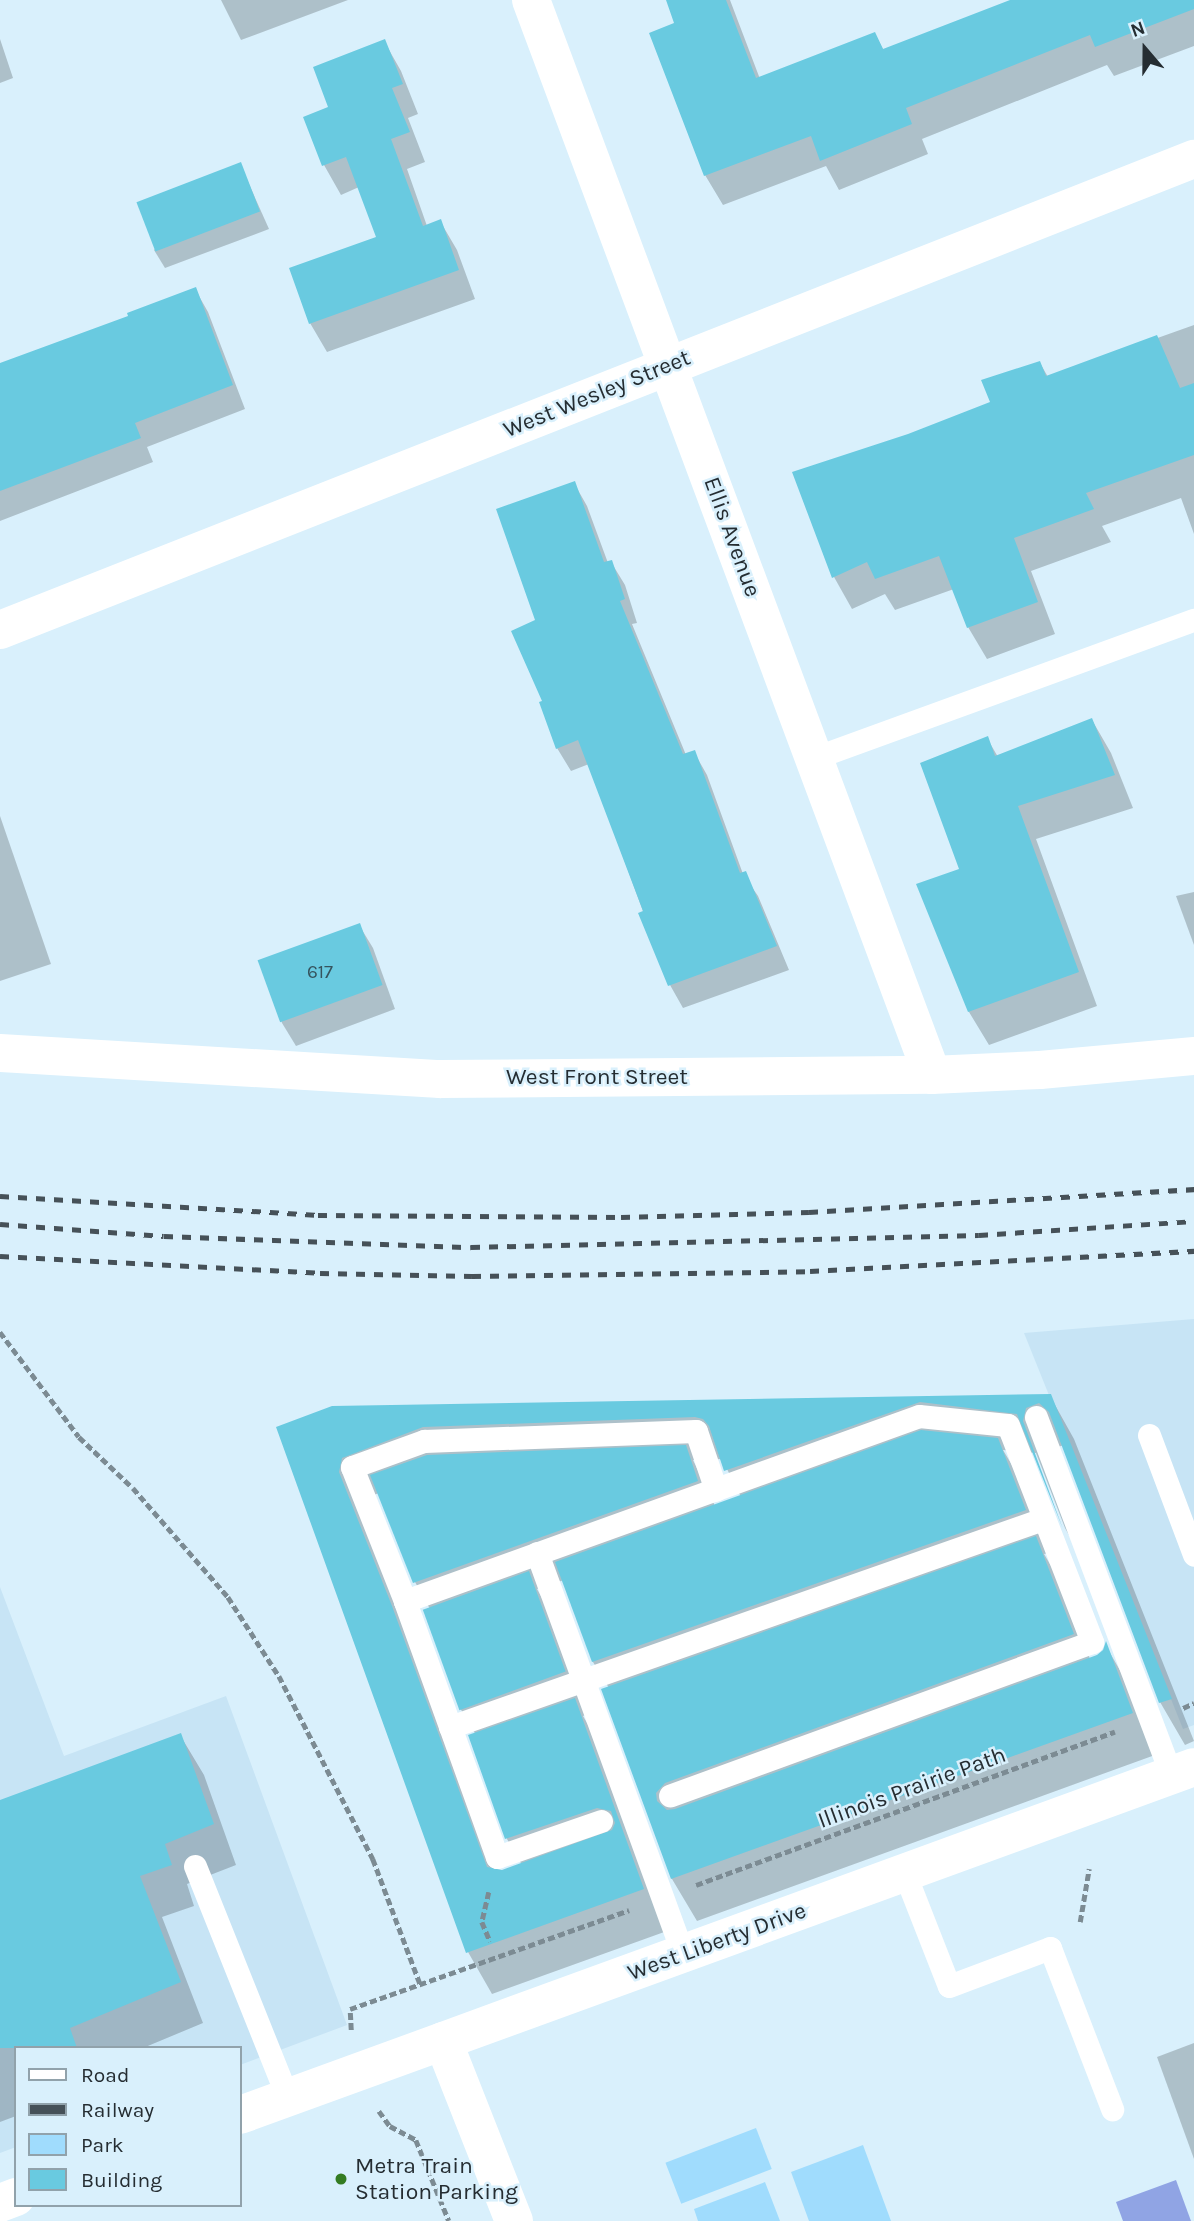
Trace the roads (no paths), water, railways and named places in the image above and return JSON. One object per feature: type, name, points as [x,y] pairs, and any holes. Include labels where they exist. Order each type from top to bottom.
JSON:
[{"type":"street","name":"Ellis Avenue","points":[[531,0],[932,1075]]},
{"type":"street","name":"West Wesley Street","points":[[0,630],[1194,159]]},
{"type":"street","name":"West Front Street","points":[[0,1053],[440,1079],[932,1075],[1040,1070],[1194,1056]]},
{"type":"street","name":"West Liberty Drive","points":[[242,2114],[1183,1771]]},
{"type":"street","points":[[443,2041],[514,2221]]},
{"type":"lane","points":[[814,758],[1194,620]]},
{"type":"lane","points":[[405,1601],[919,1416],[1008,1425],[1092,1642],[670,1796]]},
{"type":"lane","points":[[1036,1417],[1183,1771]]},
{"type":"lane","points":[[601,1821],[497,1857],[405,1601],[352,1467],[424,1441],[696,1431],[716,1490]]},
{"type":"lane","points":[[1149,1435],[1194,1555]]},
{"type":"lane","points":[[450,1727],[1043,1519]]},
{"type":"lane","points":[[537,1553],[683,1954]]},
{"type":"lane","points":[[195,1866],[288,2098]]},
{"type":"lane","points":[[905,1874],[949,1986],[1050,1948],[1112,2109]]},
{"type":"railway","points":[[0,1196],[318,1215],[621,1217],[809,1212],[1194,1189]]},
{"type":"railway","points":[[0,1224],[164,1236],[471,1247],[979,1235],[1194,1221]]},
{"type":"railway","points":[[0,1256],[320,1273],[472,1276],[810,1271],[1194,1251]]},
{"type":"place","name":"Metra Train Station Parking","points":[[341,2179]]}]
